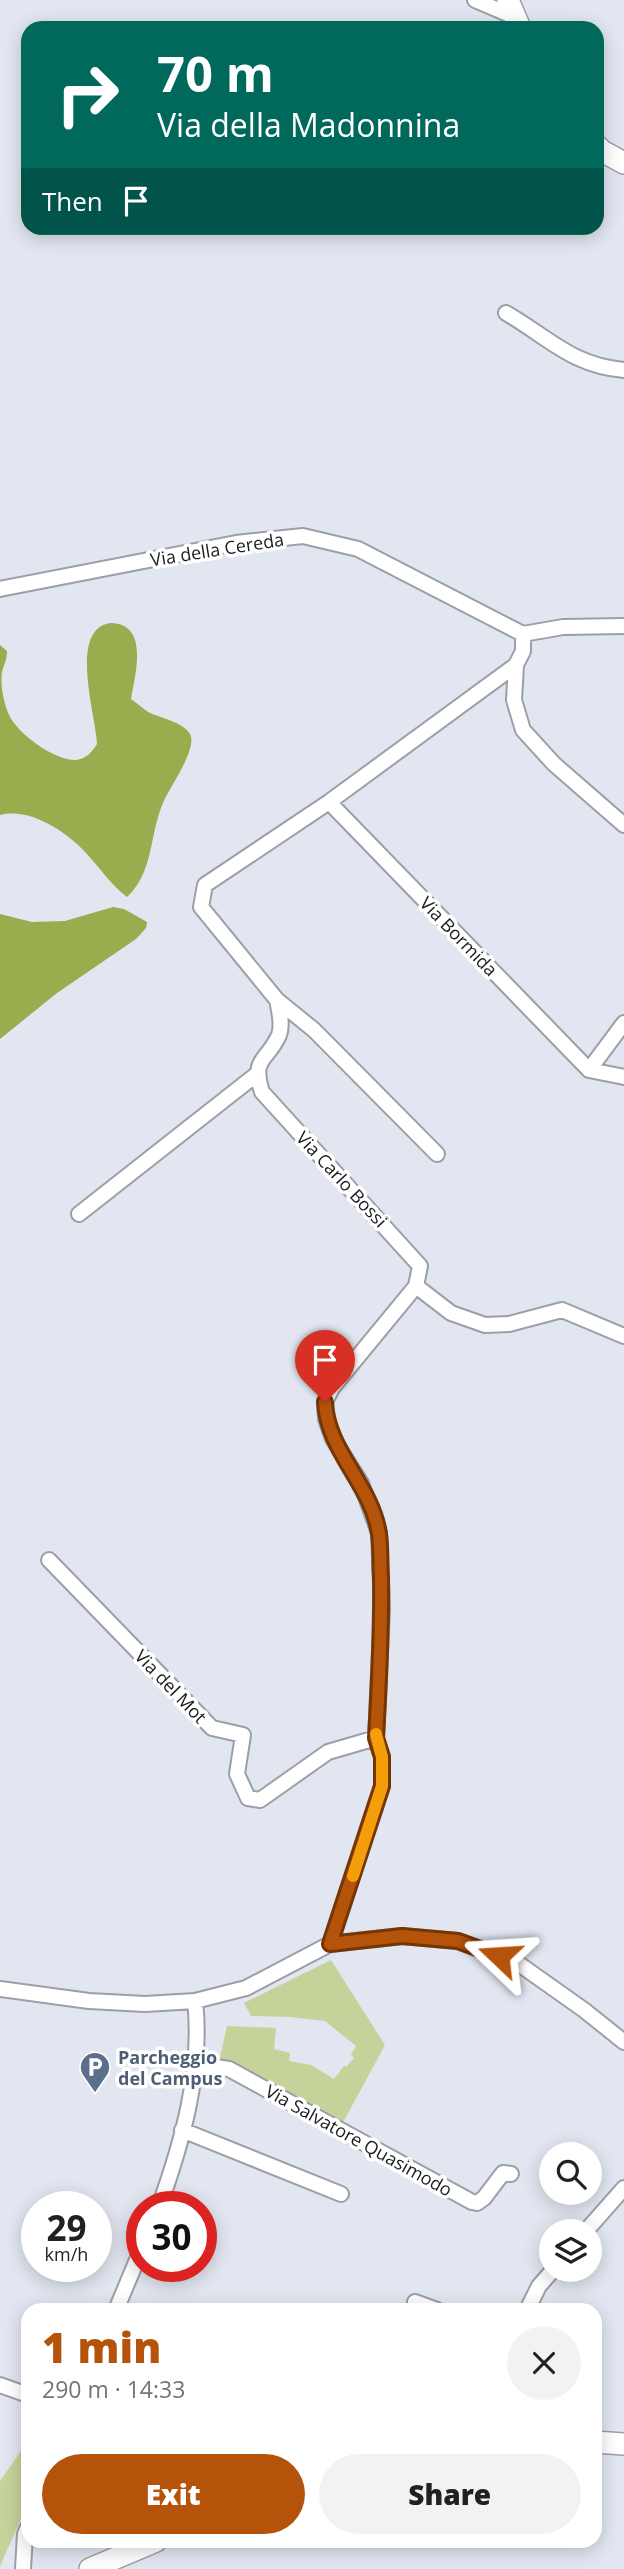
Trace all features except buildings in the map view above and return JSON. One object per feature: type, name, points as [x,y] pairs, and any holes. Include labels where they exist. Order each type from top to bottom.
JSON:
[{"type":"main road","points":[[604,152],[624,163]]},
{"type":"main road","points":[[602,2442],[624,2444]]},
{"type":"main road","points":[[90,2569],[140,2548]]},
{"type":"street","points":[[475,0],[514,15]]},
{"type":"street","points":[[506,313],[561,350],[599,368],[624,370]]},
{"type":"street","name":"Via della Cereda","points":[[0,589],[236,543],[303,536],[358,549],[523,634]]},
{"type":"street","points":[[624,626],[563,627],[523,634],[523,651],[516,665],[514,700],[523,730],[554,764],[624,825]]},
{"type":"street","points":[[437,1154],[314,1030],[276,1000],[201,907],[205,885],[329,802],[516,665]]},
{"type":"street","name":"Via Bormida","points":[[329,802],[589,1070]]},
{"type":"street","points":[[79,1214],[257,1074],[262,1060],[280,1033],[281,1019],[276,1000]]},
{"type":"street","points":[[624,1023],[589,1070],[624,1077]]},
{"type":"street","name":"Via Carlo Bossi","points":[[257,1074],[262,1092],[420,1266],[416,1286]]},
{"type":"street","points":[[330,1944],[382,1786],[382,1757],[376,1738],[382,1609],[379,1533],[361,1483],[333,1438],[326,1419],[325,1402],[332,1388],[416,1286],[452,1313],[485,1325],[509,1324],[562,1310],[624,1336]]},
{"type":"street","name":"Via del Mot","points":[[49,1560],[212,1728],[243,1735],[237,1774],[248,1798],[260,1800],[328,1752],[376,1738]]},
{"type":"street","points":[[0,1989],[89,2001],[145,2004],[195,2001],[246,1988],[330,1944],[402,1936],[458,1941],[519,1964],[624,2042]]},
{"type":"street","points":[[165,2191],[175,2164],[195,2064],[195,2001]]},
{"type":"street","name":"Via Salvatore Quasimodo","points":[[195,2064],[229,2069],[472,2202],[477,2203],[484,2198],[503,2174],[512,2174]]},
{"type":"street","points":[[182,2130],[341,2193]]},
{"type":"street","points":[[597,2219],[624,2188]]},
{"type":"street","points":[[119,2303],[128,2282]]},
{"type":"street","points":[[530,2303],[542,2282]]},
{"type":"street","points":[[0,2385],[21,2392]]},
{"type":"street","points":[[23,2569],[24,2548]]},
{"type":"green space","points":[[110,623],[123,625],[131,632],[135,641],[137,664],[131,699],[148,712],[182,726],[190,734],[191,741],[187,758],[159,815],[147,865],[136,887],[127,897],[69,837],[35,818],[12,813],[0,815],[0,645],[7,651],[2,672],[4,700],[14,722],[38,745],[58,756],[76,760],[88,755],[97,744],[87,657],[90,641],[97,629]]},
{"type":"green space","points":[[113,907],[124,909],[147,922],[146,928],[136,939],[57,993],[0,1039],[0,914],[32,922],[65,921]]},
{"type":"green space","points":[[331,1960],[385,2045],[340,2128],[220,2058],[227,2026],[276,2028],[274,2049],[290,2053],[289,2061],[311,2065],[334,2079],[354,2058],[351,2055],[356,2046],[325,2021],[251,2016],[244,2003]]},
{"type":"green space","points":[[21,2451],[21,2519],[0,2566],[0,2481]]},
{"type":"slow traffic","points":[[353,1876],[382,1786],[382,1757],[376,1734]]},
{"type":"place","name":"Parcheggio del Campus","points":[[95,2094]]},
{"type":"route","points":[[325,1402],[326,1419],[333,1438],[361,1483],[379,1533],[382,1609],[376,1738],[382,1757],[382,1786],[330,1944],[402,1936],[458,1941],[499,1956]]}]
